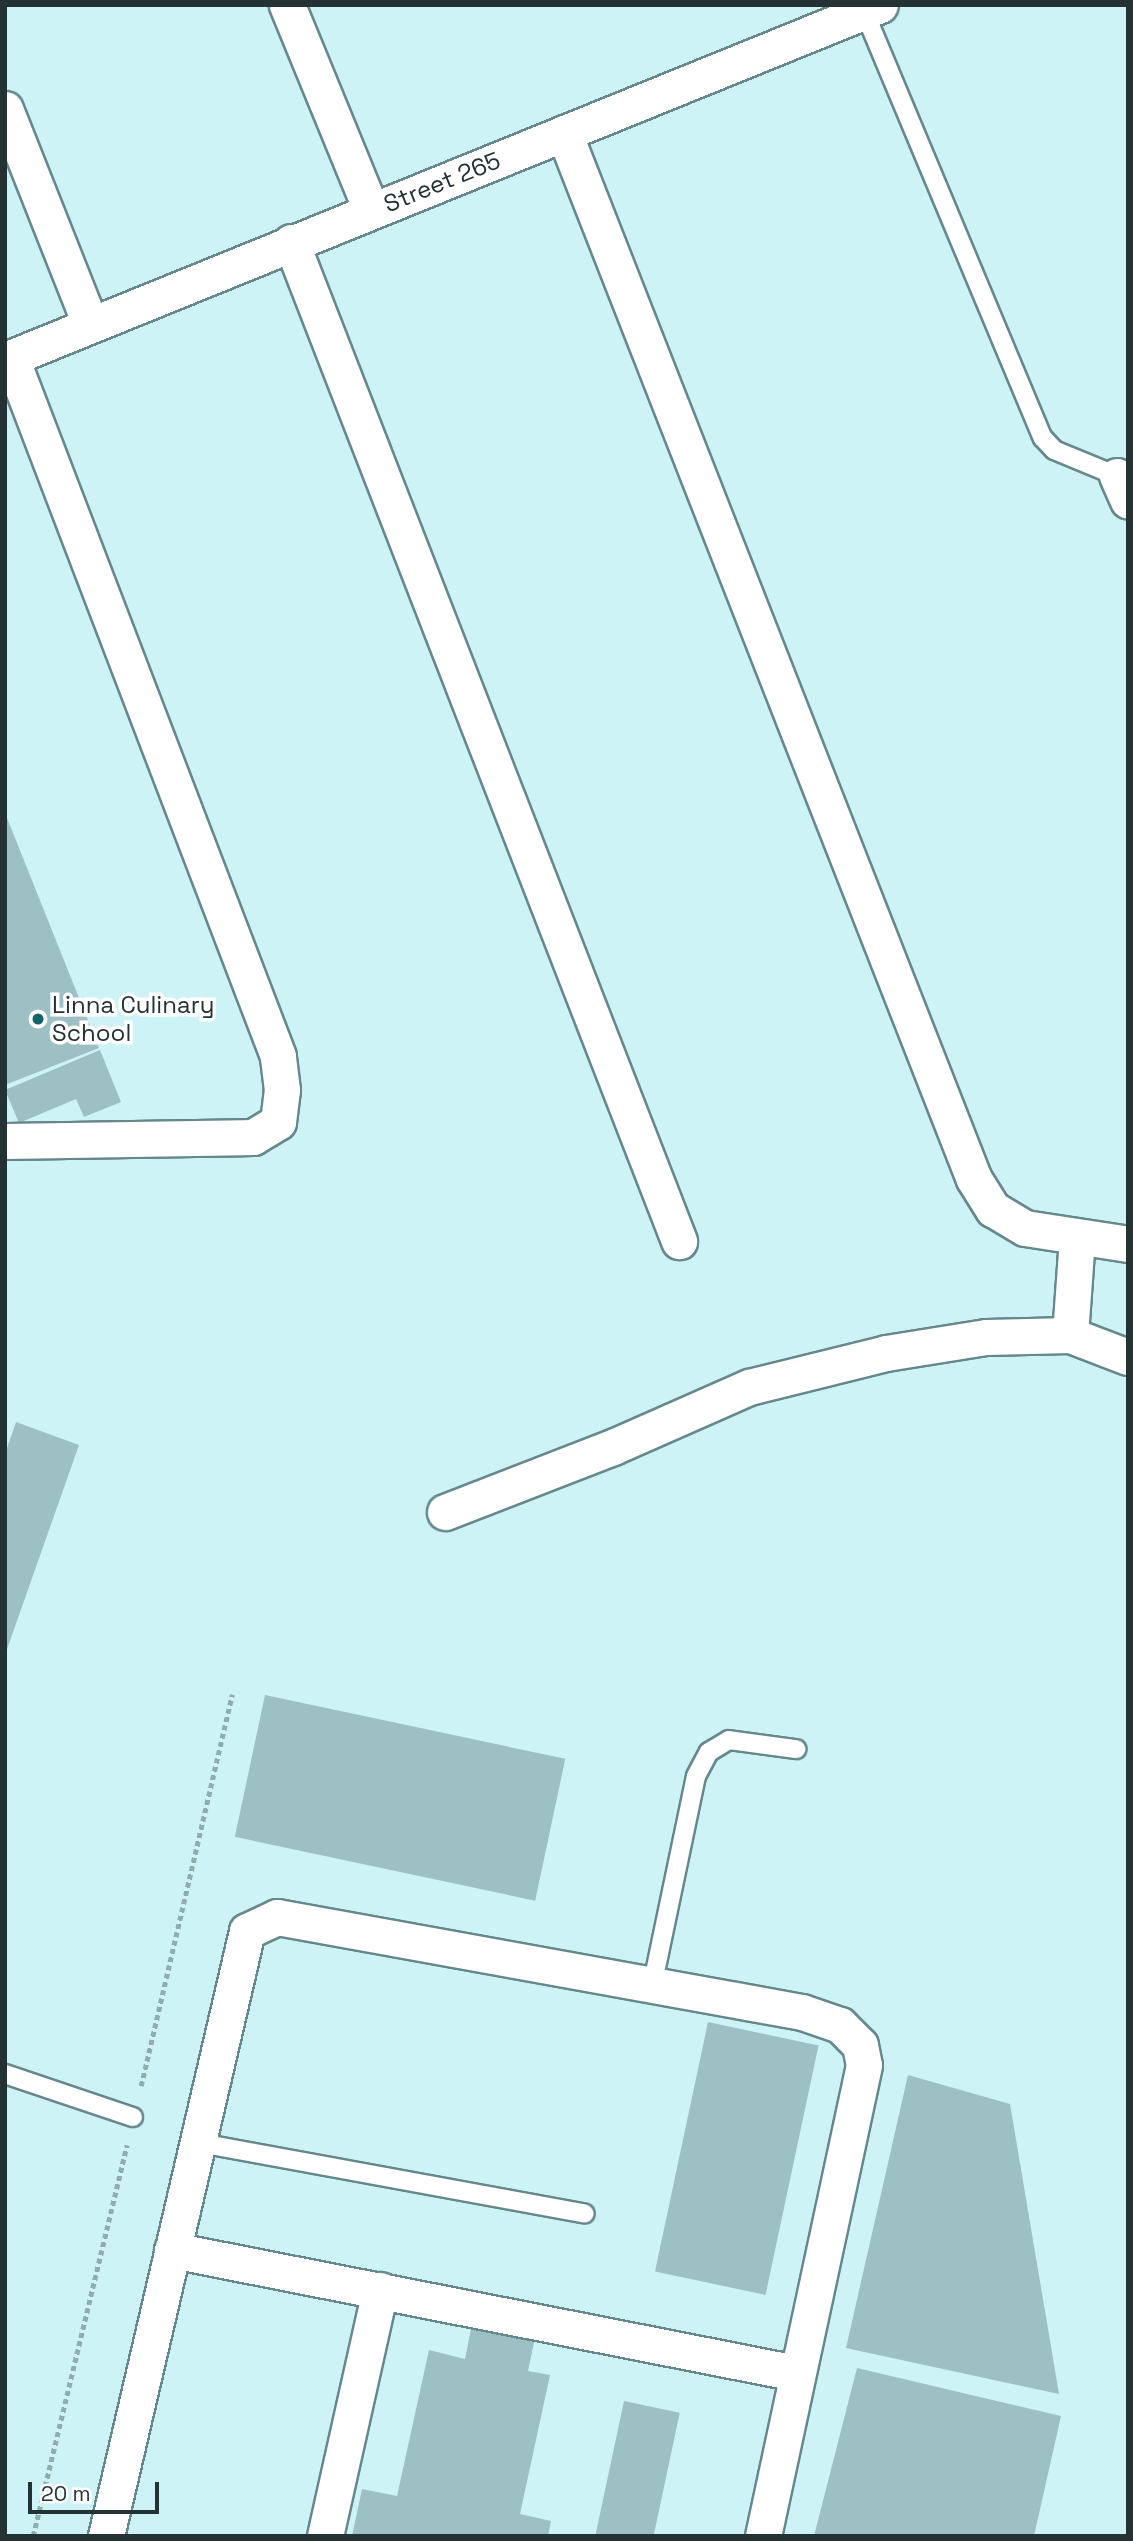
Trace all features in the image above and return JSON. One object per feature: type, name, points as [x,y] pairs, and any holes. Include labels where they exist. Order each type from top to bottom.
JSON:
[{"type":"street","points":[[287,5],[371,210]]},
{"type":"street","name":"Street 265","points":[[8,359],[872,8]]},
{"type":"street","points":[[5,109],[90,324]]},
{"type":"street","points":[[564,132],[974,1179],[993,1209],[1025,1228],[1128,1244]]},
{"type":"street","points":[[291,242],[679,1241]]},
{"type":"street","points":[[5,1141],[253,1137],[278,1122],[282,1090],[278,1056],[8,359]]},
{"type":"street","points":[[1070,1335],[1077,1238]]},
{"type":"street","points":[[445,1512],[612,1447],[749,1387],[934,1343],[1070,1335],[1128,1357]]},
{"type":"street","points":[[106,2536],[172,2250],[200,2143],[247,1931],[277,1917],[653,1982],[802,2012],[840,2025],[860,2045],[864,2065],[763,2536]]},
{"type":"street","points":[[172,2250],[796,2373]]},
{"type":"street","points":[[325,2536],[380,2290]]},
{"type":"lane","points":[[872,8],[1043,438],[1054,450],[1123,489]]},
{"type":"lane","points":[[653,1982],[696,1776],[709,1752],[729,1740],[796,1749]]},
{"type":"lane","points":[[5,2074],[134,2117]]},
{"type":"lane","points":[[200,2143],[586,2214]]},
{"type":"building","points":[[5,813],[99,1048],[5,1085]]},
{"type":"building","points":[[100,1050],[121,1102],[84,1117],[76,1099],[19,1123],[5,1090]]},
{"type":"building","points":[[16,1422],[79,1445],[6,1652],[5,1454]]},
{"type":"building","points":[[265,1695],[565,1759],[535,1901],[235,1837]]},
{"type":"building","points":[[708,2022],[819,2045],[766,2295],[655,2271]]},
{"type":"building","points":[[908,2075],[1010,2104],[1059,2394],[846,2348]]},
{"type":"building","points":[[473,2319],[536,2333],[528,2371],[550,2375],[520,2514],[551,2521],[548,2536],[352,2536],[362,2489],[397,2496],[429,2350],[465,2359]]},
{"type":"building","points":[[857,2368],[1061,2416],[1034,2536],[814,2536]]},
{"type":"building","points":[[624,2401],[680,2413],[654,2536],[595,2536]]},
{"type":"place","name":"Linna Culinary School","points":[[38,1019]]}]
